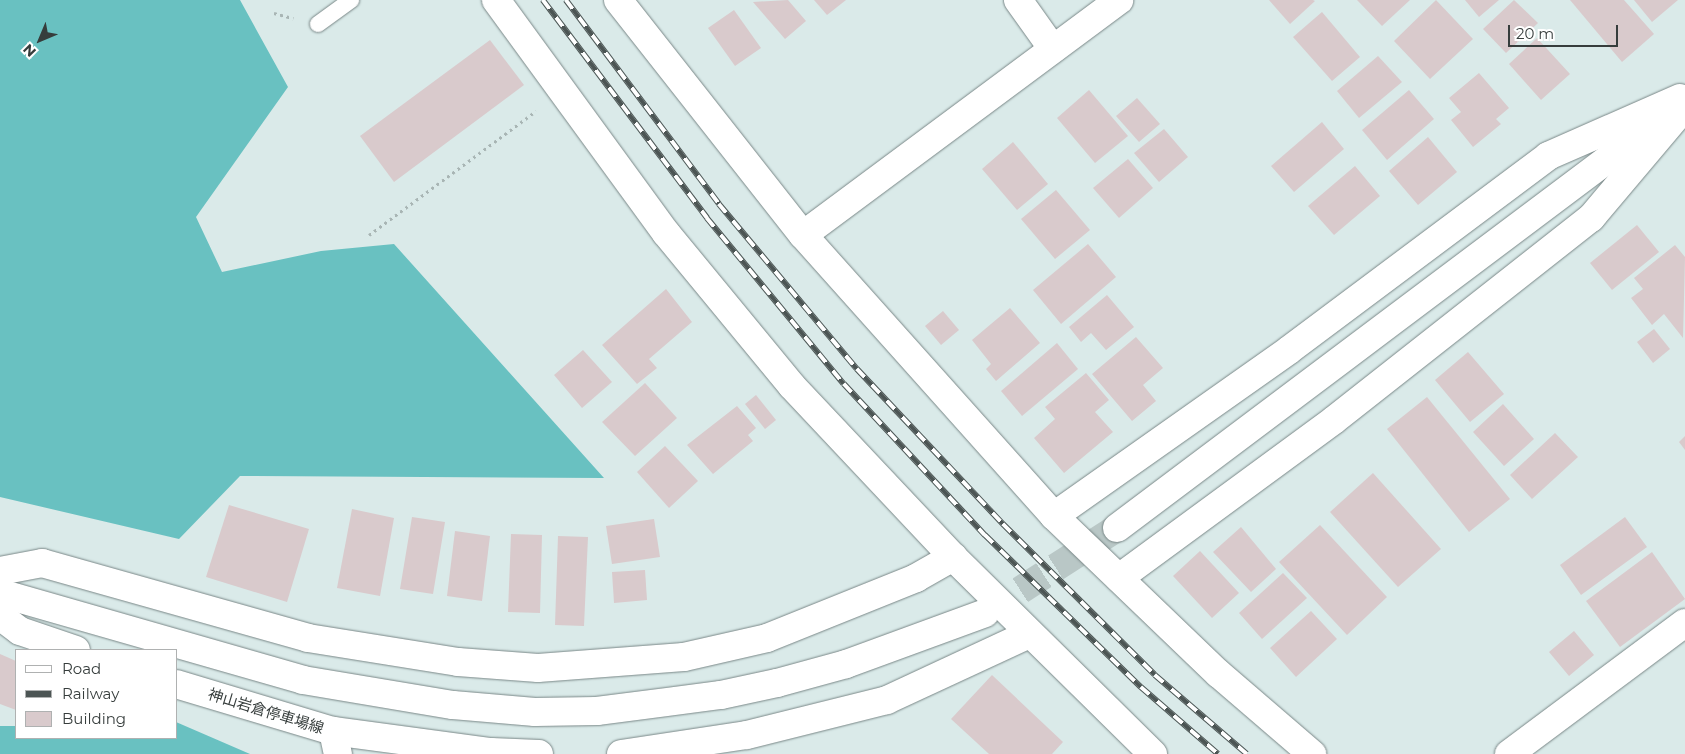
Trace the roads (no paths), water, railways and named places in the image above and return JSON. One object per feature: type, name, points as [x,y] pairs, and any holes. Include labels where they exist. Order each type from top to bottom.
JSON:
[{"type":"street","points":[[496,0],[561,93],[666,233],[792,386],[953,557],[1029,634],[1153,754]]},
{"type":"street","points":[[618,0],[803,235],[1054,516],[1219,674],[1312,754]]},
{"type":"street","points":[[1018,0],[1054,49]]},
{"type":"street","points":[[803,235],[1119,0]]},
{"type":"street","points":[[1054,516],[1289,350],[1548,156],[1685,96]]},
{"type":"street","points":[[1117,528],[1685,101]]},
{"type":"street","points":[[1120,578],[1334,420],[1590,218],[1685,107]]},
{"type":"street","points":[[0,571],[42,563],[308,638],[458,662],[538,668],[684,658],[767,638],[916,578],[953,557]]},
{"type":"street","points":[[0,593],[303,680],[453,705],[535,712],[597,710],[759,687],[846,664],[985,613]]},
{"type":"street","points":[[0,616],[20,631],[73,649]]},
{"type":"street","points":[[1509,754],[1685,623]]},
{"type":"street","points":[[621,754],[747,735],[887,700],[1029,634]]},
{"type":"street","name":"神山岩倉停車場線","points":[[178,685],[336,743],[539,754]]},
{"type":"street","points":[[747,735],[767,754]]},
{"type":"lane","points":[[318,24],[351,0]]},
{"type":"tunnel","points":[[985,613],[1117,528]]},
{"type":"railway","points":[[543,0],[707,218],[844,384],[985,535],[1141,687],[1218,754]]},
{"type":"railway","points":[[566,0],[719,204],[857,369],[1003,524],[1155,675],[1247,754]]}]
